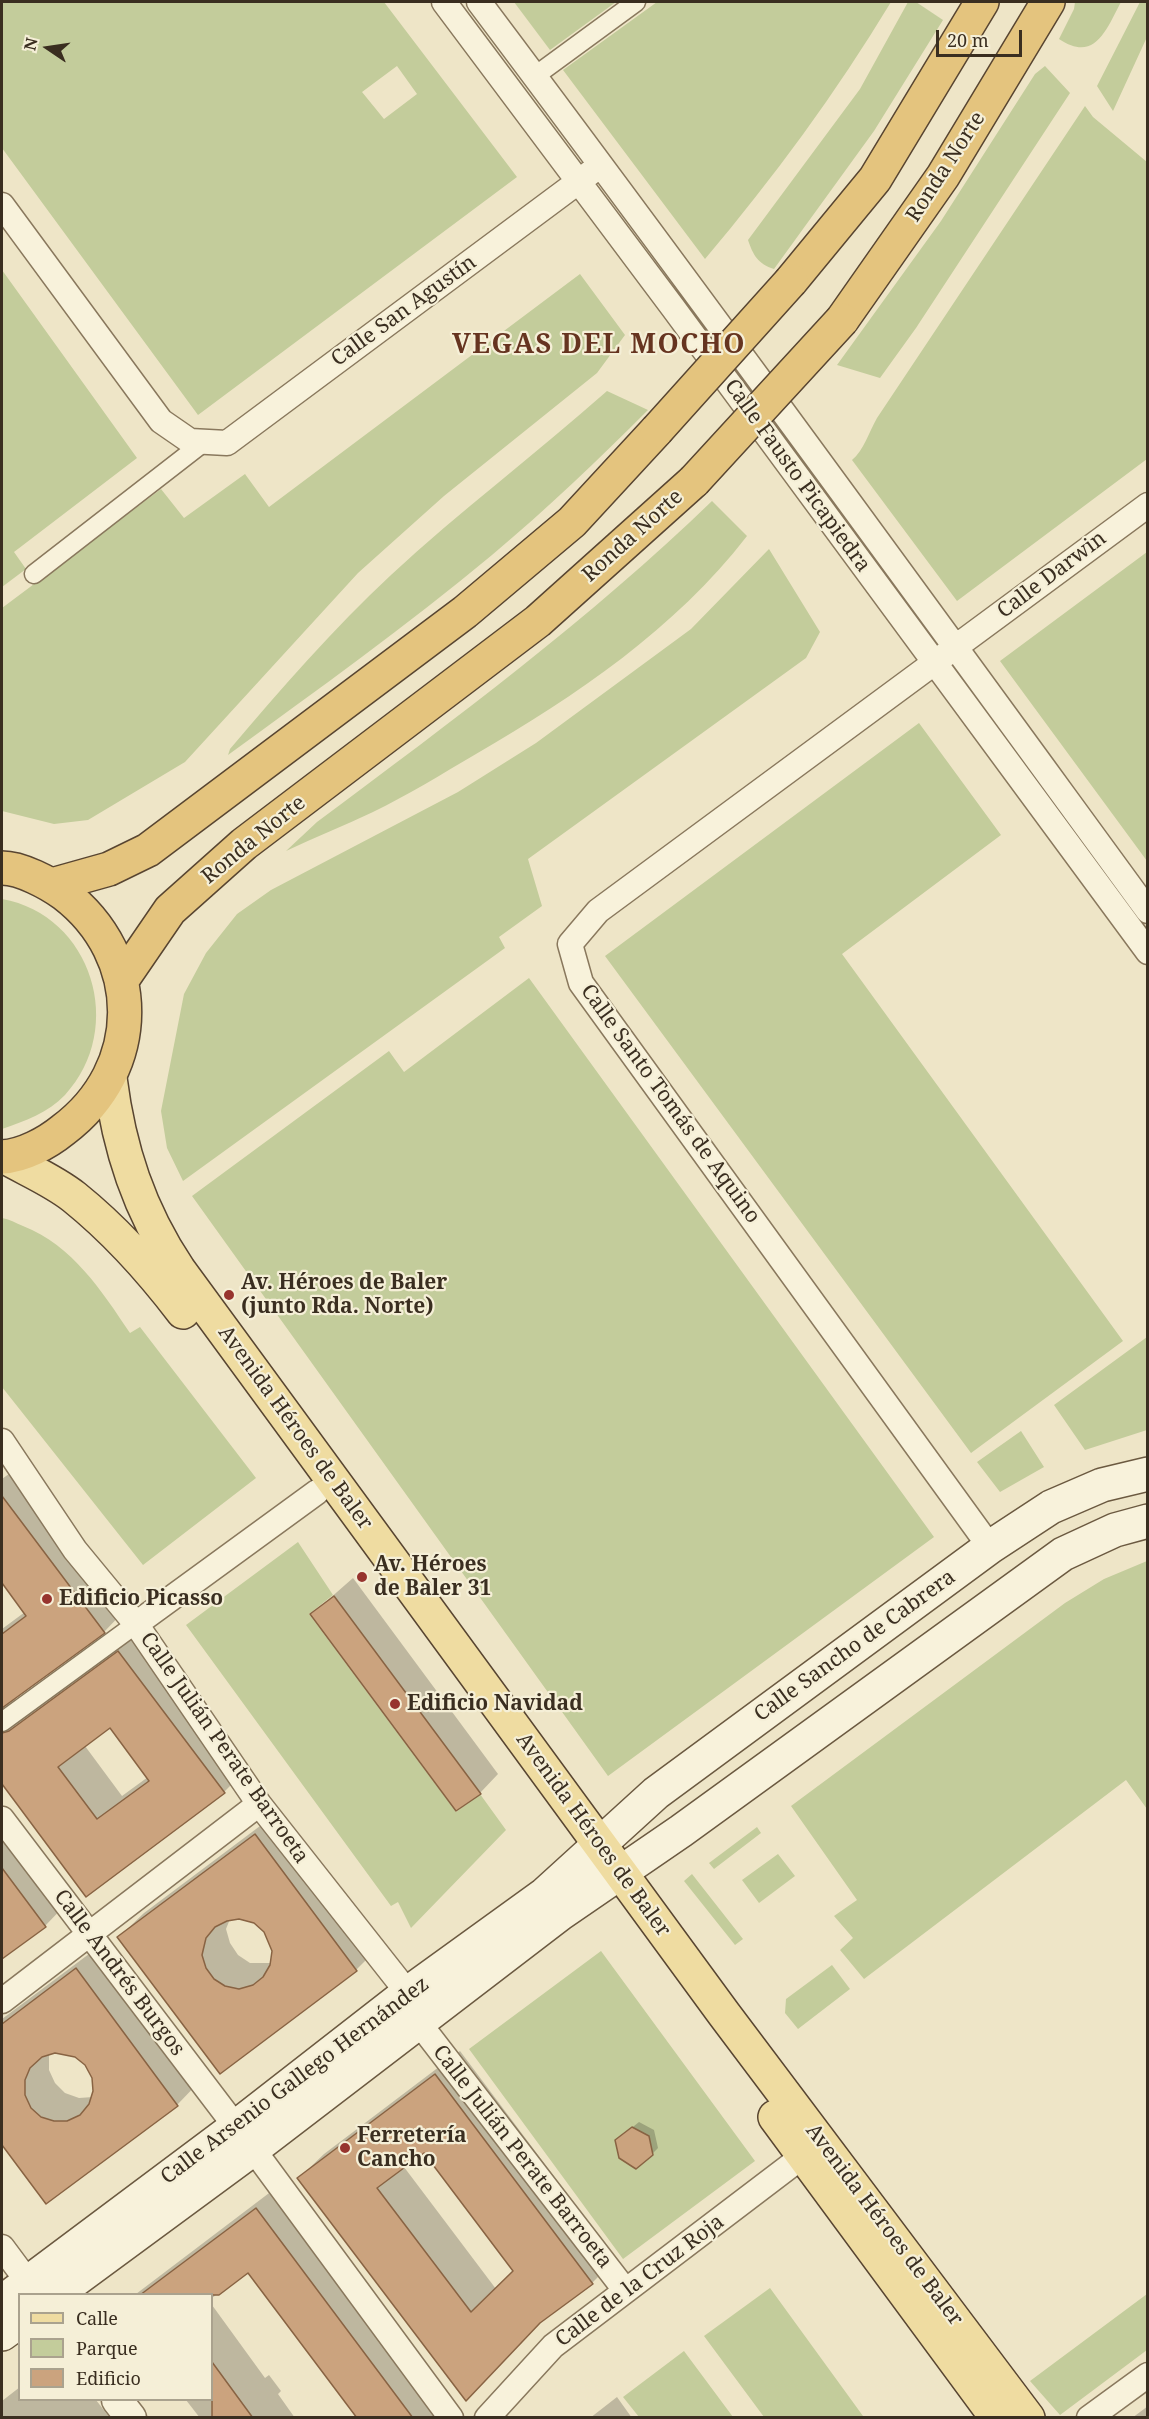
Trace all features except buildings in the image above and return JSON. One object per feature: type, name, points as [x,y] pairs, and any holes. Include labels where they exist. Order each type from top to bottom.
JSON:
[{"type":"highway","points":[[52,885],[109,869],[148,850],[465,612],[572,522],[791,281],[875,179],[982,2]]},
{"type":"highway","name":"Ronda Norte","points":[[122,980],[170,910],[244,844],[538,621],[694,481],[842,320],[943,176],[1015,60],[1044,8]]},
{"type":"highway","points":[[2,868],[52,885],[84,910],[108,942],[122,980],[125,1030],[110,1078],[84,1115],[48,1142],[3,1157]]},
{"type":"main road","name":"Avenida Héroes de Baler","points":[[110,1078],[117,1127],[141,1203],[162,1245],[591,1849]]},
{"type":"main road","name":"Avenida Héroes de Baler","points":[[3,1157],[72,1196],[120,1238],[160,1281],[317,1492],[1028,2418]]},
{"type":"main road","name":"Calle Sancho de Cabrera","points":[[591,1849],[656,1793],[990,1547],[1051,1507],[1102,1485],[1148,1474]]},
{"type":"main road","points":[[613,1878],[1063,1554],[1115,1530],[1148,1521]]},
{"type":"main road","name":"Calle Arsenio Gallego Hernández","points":[[40,2290],[245,2138],[413,2008],[545,1894],[591,1849]]},
{"type":"main road","name":"Avenida Héroes de Baler","points":[[613,1878],[803,2156],[997,2418]]},
{"type":"main road","name":"Calle Arsenio Gallego Hernández","points":[[413,2008],[613,1878]]},
{"type":"main road","name":"Calle Arsenio Gallego Hernández","points":[[2,2302],[18,2297]]},
{"type":"main road","points":[[2,2334],[18,2322]]},
{"type":"street","name":"Calle Fausto Picapiedra","points":[[444,2],[1148,952]]},
{"type":"street","name":"Calle Fausto Picapiedra","points":[[479,2],[1146,904]]},
{"type":"street","points":[[535,76],[636,2]]},
{"type":"street","name":"Calle San Agustín","points":[[2,206],[161,421],[190,441],[227,443],[600,165]]},
{"type":"street","points":[[34,574],[204,442]]},
{"type":"street","name":"Calle Darwin","points":[[935,662],[1148,505]]},
{"type":"street","name":"Calle Santo Tomás de Aquino","points":[[935,662],[598,911],[570,944],[581,983],[990,1547]]},
{"type":"street","name":"Calle Julián Perate Barroeta","points":[[5,1453],[75,1550],[136,1624],[259,1804],[626,2290]]},
{"type":"street","points":[[2,1722],[317,1492]]},
{"type":"street","points":[[2,2001],[259,1804]]},
{"type":"street","name":"Calle Andrés Burgos","points":[[2,1819],[92,1934],[245,2138],[451,2418]]},
{"type":"street","name":"Calle de la Cruz Roja","points":[[487,2418],[553,2346],[803,2156]]},
{"type":"street","points":[[2,2247],[40,2290]]},
{"type":"street","points":[[1089,2418],[1148,2375]]},
{"type":"street","points":[[118,2401],[131,2418]]},
{"type":"green space","points":[[2,2],[384,2],[517,177],[198,415],[2,148]],"holes":[[[397,66],[417,94],[384,119],[362,92]]]},
{"type":"green space","points":[[514,2],[616,2],[550,50]]},
{"type":"green space","points":[[657,2],[891,2],[803,134],[705,259],[563,70]]},
{"type":"green space","points":[[908,2],[916,2],[943,20],[874,131],[774,269],[760,262],[748,240],[860,89]]},
{"type":"green space","points":[[1075,2],[1121,2],[1098,40],[1082,47],[1059,39],[1074,9]]},
{"type":"green space","points":[[1140,2],[1147,2],[1147,37],[1113,111],[1097,86]]},
{"type":"green space","points":[[1045,66],[1070,93],[916,328],[880,378],[837,365],[941,221],[1035,74]]},
{"type":"green space","points":[[1085,106],[1093,117],[1147,162],[1147,459],[957,601],[852,460],[863,446],[877,418]]},
{"type":"green space","points":[[2,270],[137,458],[14,552],[26,569],[2,587]]},
{"type":"green space","points":[[580,274],[625,335],[597,373],[444,496],[358,573],[185,762],[88,820],[54,824],[2,811],[2,608],[161,489],[184,518],[245,474],[269,507]]},
{"type":"green space","points":[[607,391],[648,410],[572,484],[492,555],[395,632],[228,755],[230,749],[288,682],[391,575]]},
{"type":"green space","points":[[712,501],[747,536],[719,570],[656,631],[587,684],[513,732],[386,805],[286,851],[317,822],[470,707],[570,628]]},
{"type":"green space","points":[[769,549],[820,632],[806,658],[528,859],[542,906],[499,937],[505,948],[183,1181],[167,1148],[161,1111],[184,994],[206,953],[237,914],[271,890],[458,792],[536,743],[691,629]]},
{"type":"green space","points":[[1147,552],[1147,861],[1000,661]]},
{"type":"green space","points":[[919,723],[1001,835],[842,954],[1123,1341],[971,1453],[605,956]]},
{"type":"green space","points":[[2,899],[33,909],[59,927],[78,950],[90,978],[96,1008],[94,1038],[84,1068],[65,1095],[44,1112],[2,1129]]},
{"type":"green space","points":[[529,978],[934,1537],[608,1776],[192,1196],[389,1051],[404,1072]]},
{"type":"green space","points":[[2,1218],[41,1235],[57,1245],[97,1286],[130,1333],[140,1327],[256,1478],[143,1565],[2,1387]]},
{"type":"green space","points":[[1147,1337],[1147,1430],[1085,1450],[1054,1405]]},
{"type":"green space","points":[[1021,1431],[1044,1467],[1000,1492],[977,1462]]},
{"type":"green space","points":[[298,1542],[333,1595],[309,1614],[456,1812],[480,1794],[506,1830],[411,1928],[398,1902],[391,1906],[186,1625]]},
{"type":"green space","points":[[1147,1561],[1147,1809],[1126,1780],[864,1979],[840,1950],[853,1938],[834,1916],[857,1900],[791,1806],[1065,1603],[1104,1579]]},
{"type":"green space","points":[[757,1827],[761,1833],[714,1869],[709,1863]]},
{"type":"green space","points":[[778,1854],[795,1876],[759,1903],[742,1880]]},
{"type":"green space","points":[[692,1874],[743,1939],[735,1945],[684,1881]]},
{"type":"green space","points":[[601,1951],[755,2161],[623,2259],[469,2049]]},
{"type":"green space","points":[[832,1965],[850,1989],[798,2029],[785,2013],[786,1999]]},
{"type":"green space","points":[[770,2288],[863,2416],[764,2417],[704,2336]]},
{"type":"green space","points":[[1147,2294],[1147,2350],[1060,2415],[1030,2381]]},
{"type":"green space","points":[[684,2351],[733,2417],[639,2417],[623,2397]]},
{"type":"place","name":"Av. Héroes de Baler (junto Rda. Norte)","points":[[229,1295]]},
{"type":"place","name":"Av. Héroes de Baler 31","points":[[362,1577]]},
{"type":"place","name":"Edificio Picasso","points":[[47,1599]]},
{"type":"place","name":"Edificio Navidad","points":[[395,1704]]},
{"type":"place","name":"Ferretería Cancho","points":[[345,2148]]},
{"type":"district","name":"VEGAS DEL MOCHO","points":[[599,345]]}]
